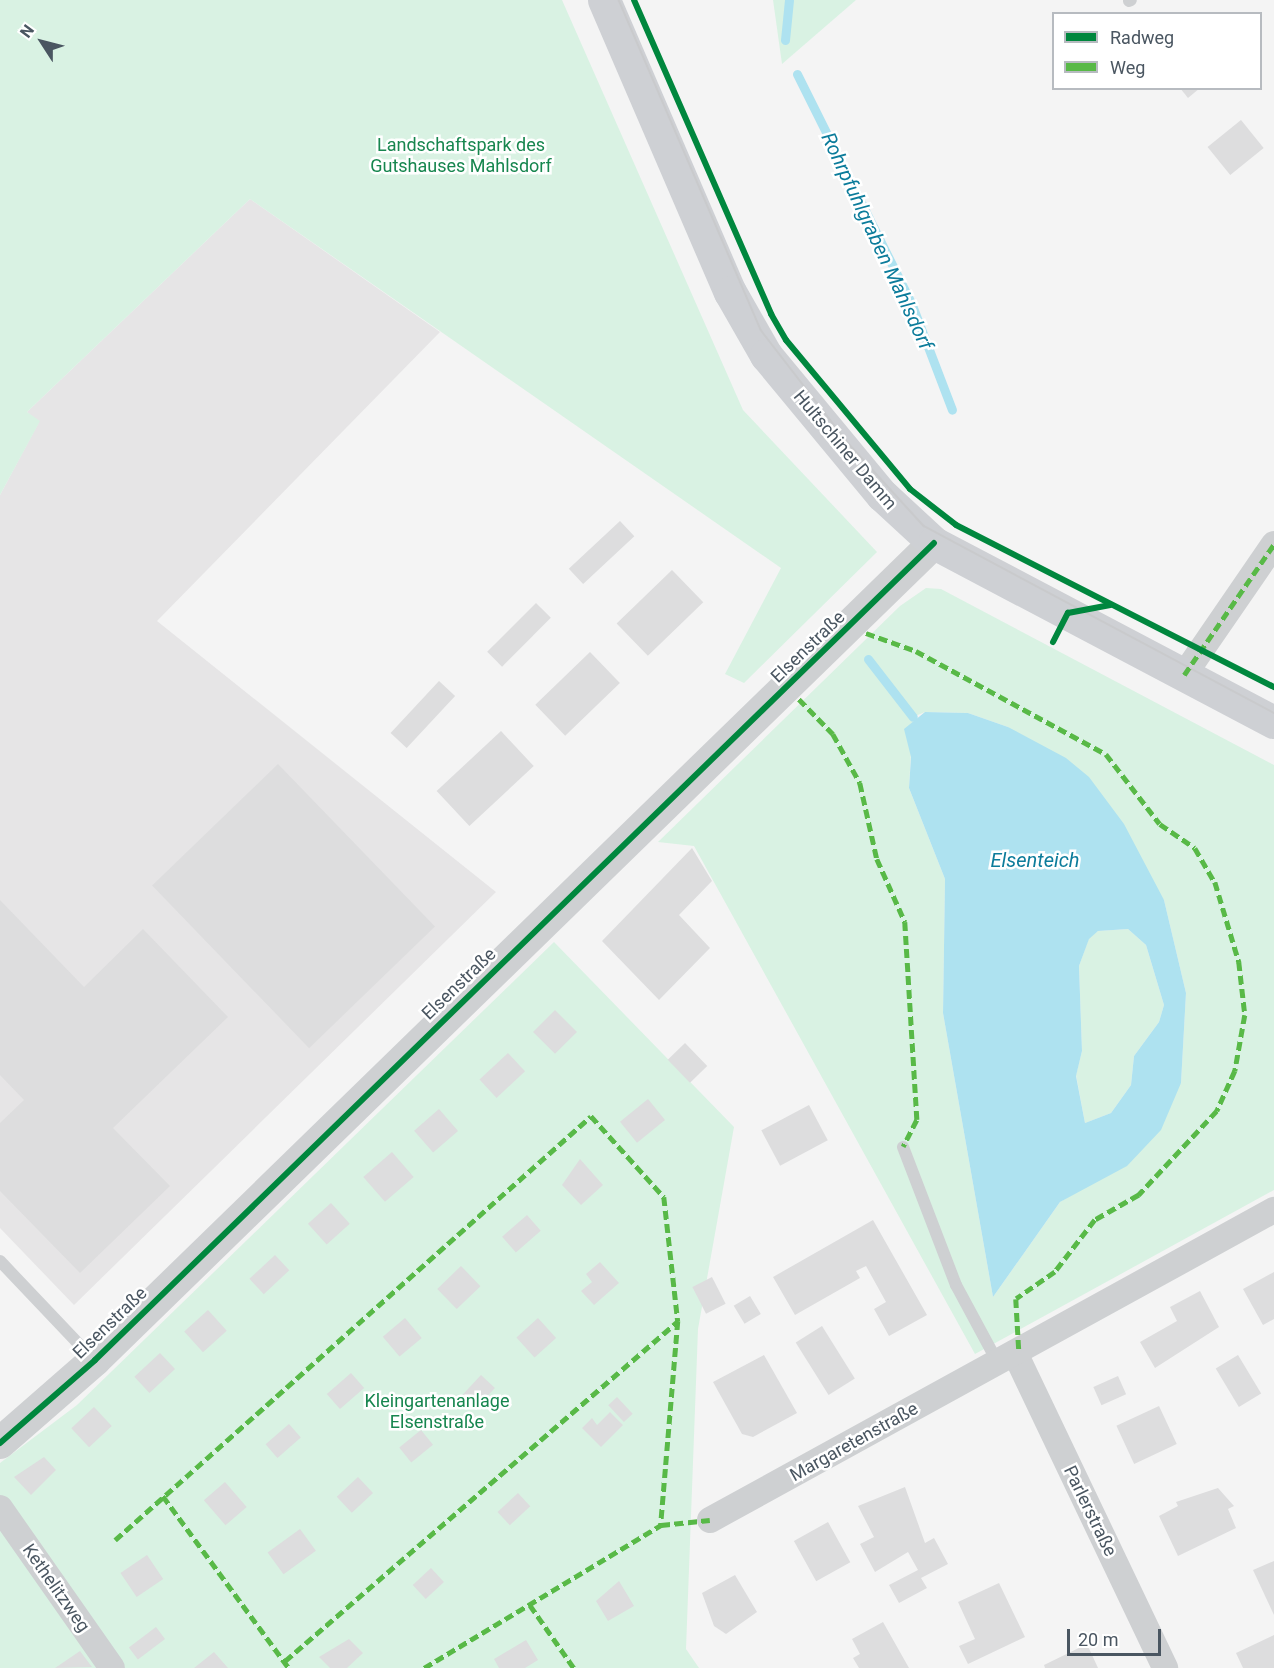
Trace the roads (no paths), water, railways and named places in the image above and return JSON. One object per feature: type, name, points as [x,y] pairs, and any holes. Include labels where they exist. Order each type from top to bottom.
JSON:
[{"type":"main road","name":"Hultschiner Damm","points":[[604,0],[730,292],[766,355],[882,495],[934,543],[1274,723]]},
{"type":"street","name":"Elsenstraße","points":[[0,1443],[95,1360],[934,543]]},
{"type":"street","points":[[1184,675],[1274,544]]},
{"type":"street","name":"Margaretenstraße","points":[[710,1520],[1274,1210]]},
{"type":"street","name":"Parlerstraße","points":[[1007,1358],[1165,1668]]},
{"type":"street","name":"Kethelitzweg","points":[[0,1508],[112,1668]]},
{"type":"lane","points":[[903,1147],[956,1285],[1007,1358]]},
{"type":"lane","name":"Elsenstraße","points":[[0,1261],[95,1360]]},
{"type":"water","name":"Elsenteich","points":[[925,712],[968,713],[1008,727],[1066,758],[1089,777],[1124,824],[1164,900],[1186,993],[1181,1083],[1161,1130],[1127,1166],[1060,1202],[993,1297],[943,1013],[945,879],[909,788],[911,757],[904,729]],"holes":[[[1128,929],[1146,945],[1164,1005],[1159,1022],[1134,1056],[1131,1085],[1111,1113],[1085,1123],[1076,1076],[1082,1051],[1079,966],[1089,939],[1098,931]]]},
{"type":"waterway","name":"Rohrpfuhlgraben Mahlsdorf","points":[[785,40],[789,0]]},
{"type":"waterway","name":"Rohrpfuhlgraben Mahlsdorf","points":[[797,74],[912,305],[952,410]]},
{"type":"waterway","name":"Rohrpfuhlgraben Mahlsdorf","points":[[868,659],[913,717]]},
{"type":"tram line","points":[[619,0],[761,330],[850,445],[924,526],[1274,713]]},
{"type":"park label","name":"Landschaftspark des Gutshauses Mahlsdorf","points":[[461,156]]},
{"type":"park label","name":"Kleingartenanlage Elsenstraße","points":[[437,1412]]}]
